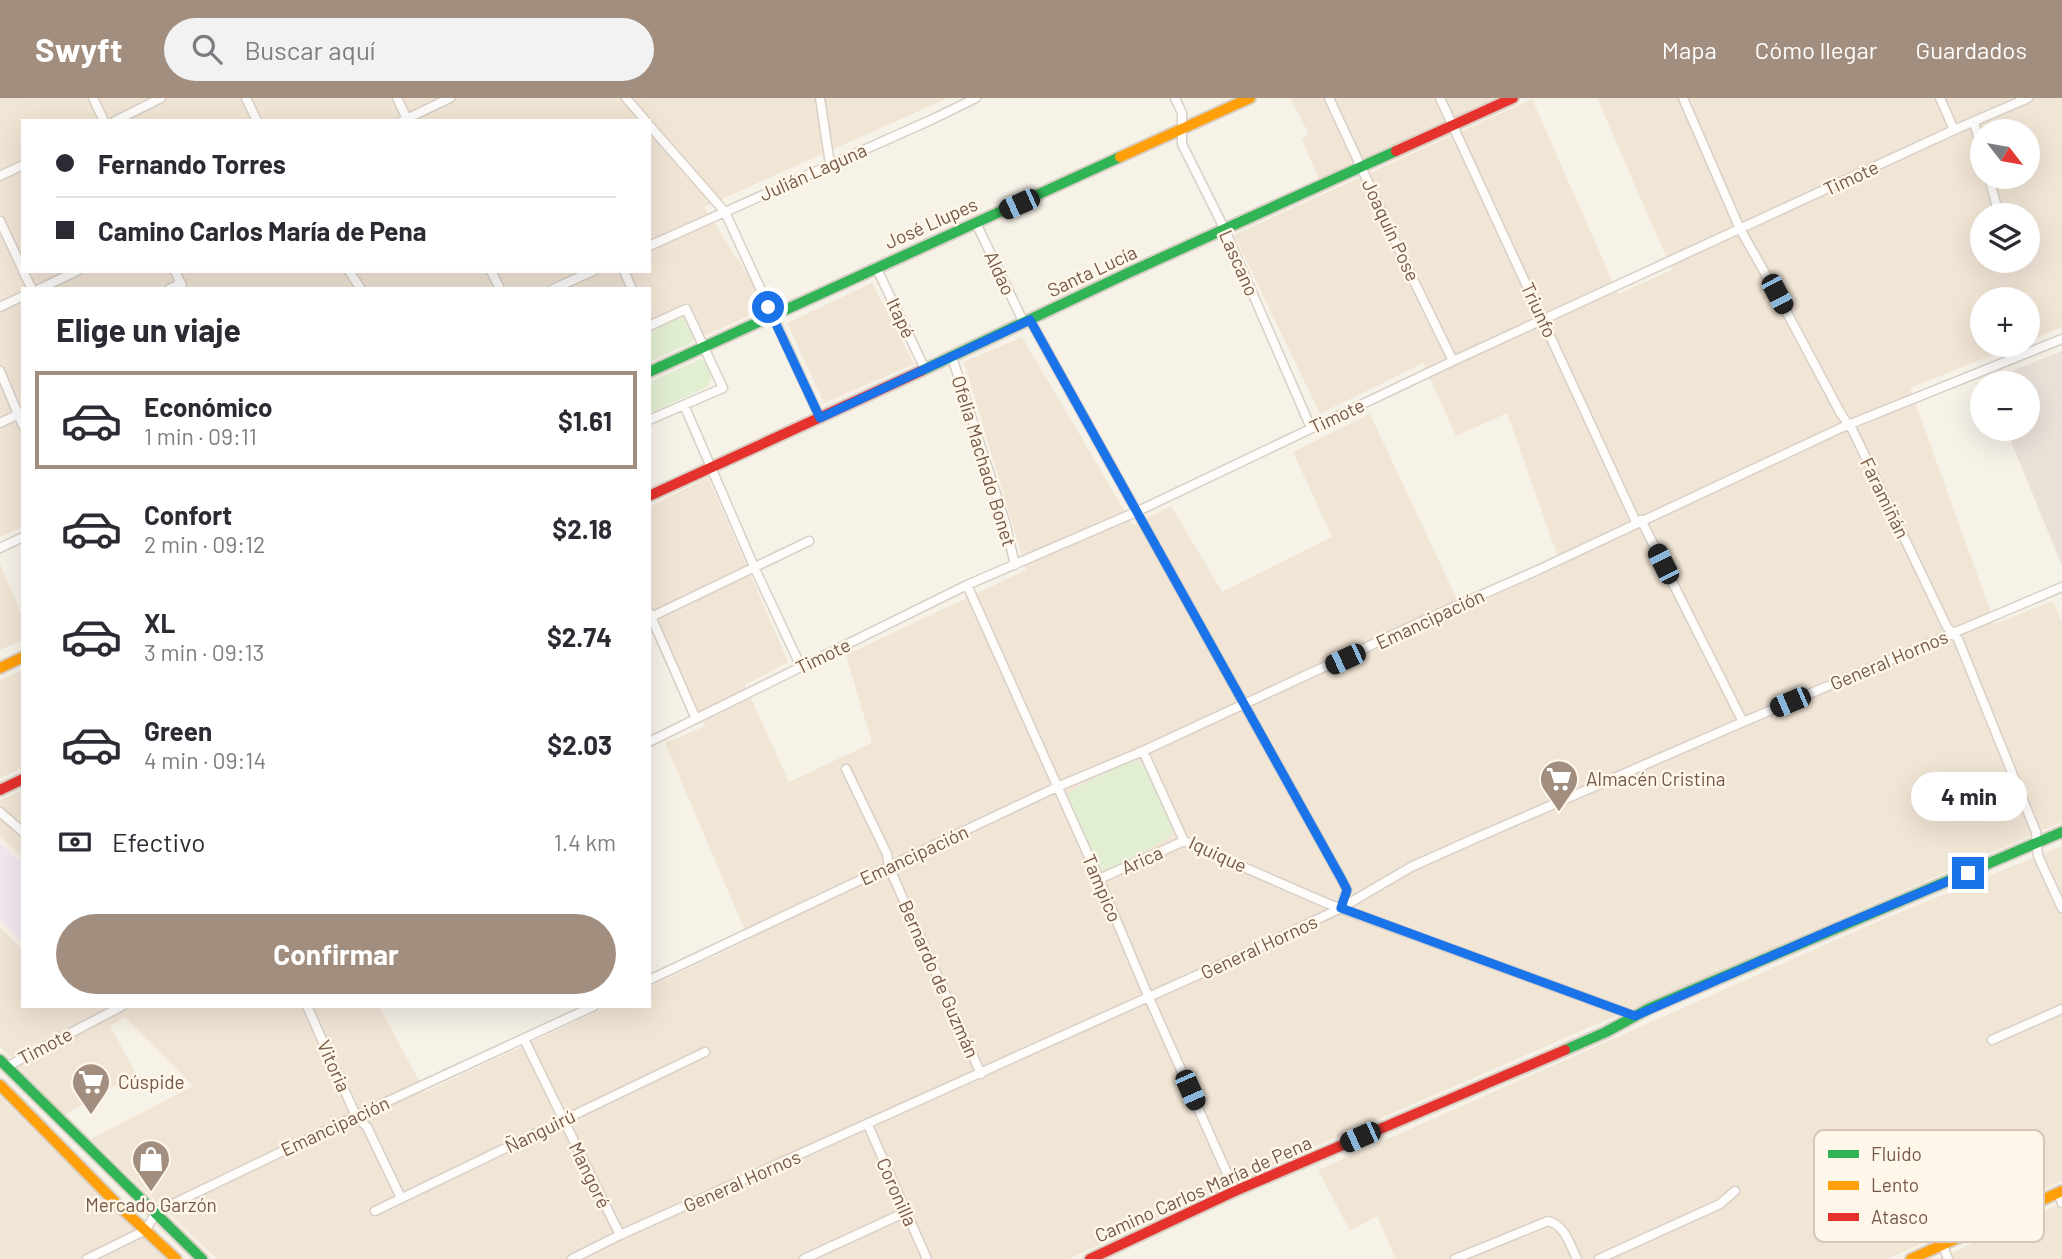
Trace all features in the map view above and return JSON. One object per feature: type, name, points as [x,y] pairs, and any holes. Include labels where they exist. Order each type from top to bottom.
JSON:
[{"type":"street","points":[[93,98],[103,119]]},
{"type":"street","points":[[119,119],[161,98]]},
{"type":"street","points":[[246,98],[256,119]]},
{"type":"street","points":[[397,98],[406,119]]},
{"type":"street","points":[[408,119],[450,98]]},
{"type":"street","points":[[626,98],[644,119]]},
{"type":"street","points":[[820,98],[830,164]]},
{"type":"street","name":"Julián Laguna","points":[[651,245],[976,98]]},
{"type":"street","name":"Lascano","points":[[1175,98],[1182,113],[1182,144],[1225,230],[1311,428]]},
{"type":"street","name":"José Llupes","points":[[651,371],[1250,98]]},
{"type":"street","name":"Joaquín Pose","points":[[1329,98],[1454,360]]},
{"type":"street","name":"Triunfo","points":[[1440,98],[1639,521],[1743,722]]},
{"type":"street","name":"Santa Lucía","points":[[651,495],[1513,98]]},
{"type":"street","name":"Faramiñán","points":[[1684,98],[1740,229],[1849,425],[1947,627],[1958,639],[2036,832],[2038,856],[2062,908]]},
{"type":"street","points":[[1940,98],[1954,130]]},
{"type":"street","name":"Timote","points":[[1981,119],[2028,98]]},
{"type":"street","name":"Timote","points":[[651,741],[967,585],[1136,512],[1454,360],[1970,124]]},
{"type":"street","points":[[651,127],[725,212],[820,418]]},
{"type":"street","points":[[0,176],[21,166]]},
{"type":"street","points":[[0,221],[21,267]]},
{"type":"street","name":"Aldao","points":[[976,223],[1027,321],[1342,880],[1347,890],[1341,908]]},
{"type":"street","name":"Itapé","points":[[876,267],[925,369]]},
{"type":"street","points":[[43,287],[73,273]]},
{"type":"street","points":[[557,287],[589,273]]},
{"type":"street","points":[[0,307],[21,297]]},
{"type":"street","points":[[651,325],[686,309],[723,388],[651,419]]},
{"type":"street","name":"Emancipación","points":[[651,979],[1057,787],[1244,705],[1849,425],[2062,339]]},
{"type":"street","name":"Ofelia Machado Bonet","points":[[952,357],[1015,565]]},
{"type":"street","points":[[0,371],[20,413],[0,423]]},
{"type":"street","points":[[684,405],[801,667]]},
{"type":"street","points":[[0,548],[21,538]]},
{"type":"street","points":[[651,615],[755,569],[809,541]]},
{"type":"street","name":"Tampico","points":[[967,585],[1235,1191]]},
{"type":"street","name":"General Hornos","points":[[572,1259],[1149,998],[1341,908],[1411,867],[2062,587]]},
{"type":"street","points":[[651,617],[696,719]]},
{"type":"street","points":[[0,667],[21,658]]},
{"type":"street","name":"Iquique","points":[[1143,751],[1184,841],[1341,908]]},
{"type":"street","name":"Bernardo de Guzmán","points":[[846,769],[887,854],[889,867],[981,1074]]},
{"type":"street","points":[[0,790],[21,780]]},
{"type":"street","points":[[0,812],[21,830]]},
{"type":"street","name":"Camino Carlos María de Pena","points":[[1090,1259],[1235,1191],[2062,832]]},
{"type":"street","name":"Arica","points":[[1099,879],[1184,841]]},
{"type":"street","points":[[1341,908],[1635,1016]]},
{"type":"street","name":"Timote","points":[[3,1063],[117,1008]]},
{"type":"street","name":"Vitoria","points":[[308,1008],[356,1116],[367,1127],[401,1198]]},
{"type":"street","name":"Emancipación","points":[[156,1212],[590,1008]]},
{"type":"street","points":[[1992,1040],[2062,1009]]},
{"type":"street","name":"Mangoré","points":[[524,1039],[620,1235]]},
{"type":"street","name":"Ñanguirú","points":[[375,1211],[705,1052]]},
{"type":"street","points":[[3,1063],[202,1259]]},
{"type":"street","points":[[0,1085],[116,1203],[176,1259]]},
{"type":"street","name":"Coronilla","points":[[867,1125],[927,1259]]},
{"type":"street","points":[[1599,1259],[1720,1204],[1735,1191]]},
{"type":"street","points":[[2044,1203],[2061,1196]]},
{"type":"street","points":[[87,1259],[146,1230],[156,1212]]},
{"type":"street","points":[[804,1259],[906,1212]]},
{"type":"street","points":[[1455,1259],[1548,1221],[1560,1227],[1577,1259]]},
{"type":"street","points":[[1910,1259],[1949,1242]]},
{"type":"street","points":[[1942,1245],[1948,1259]]},
{"type":"shaded area","points":[[0,98],[948,98],[704,207],[768,307],[651,360],[651,287],[21,287],[21,527],[0,537]]},
{"type":"shaded area","points":[[1290,98],[1498,98],[1319,180],[1302,139],[1309,134]]},
{"type":"shaded area","points":[[1597,98],[2062,98],[2062,327],[2040,336],[2040,287],[1970,287],[1970,357],[1988,357],[1910,388],[1995,624],[2053,601],[2062,622],[2062,822],[1314,1147],[1068,1259],[217,1259],[91,1139],[193,1086],[125,1017],[110,1026],[136,1073],[64,1115],[0,1047],[0,927],[21,948],[21,1008],[380,1008],[425,1092],[604,1008],[651,1008],[651,986],[749,940],[665,743],[705,726],[651,605],[651,506],[708,477],[788,662],[745,685],[789,782],[872,743],[846,655],[1026,570],[964,362],[1022,337],[1133,525],[1171,506],[1222,592],[1332,537],[1293,452],[1370,414],[1462,610],[1561,566],[1507,413],[1456,436],[1423,363],[1320,414],[1234,235],[1532,99],[1618,294],[1672,270]]},
{"type":"shaded area","points":[[872,283],[914,364],[824,403],[787,323]]},
{"type":"shaded area","points":[[2062,351],[2062,566],[2011,441],[2040,441],[2040,371],[2012,371]]},
{"type":"shaded area","points":[[0,564],[21,613],[21,641],[0,650]]},
{"type":"shaded area","points":[[21,671],[21,769],[0,778],[0,680]]},
{"type":"shaded area","points":[[21,791],[21,855],[0,836],[0,800]]},
{"type":"shaded area","points":[[0,844],[21,862],[21,941],[0,919]]},
{"type":"shaded area","points":[[2062,846],[2062,1181],[2044,1189],[2044,1130],[1814,1130],[1814,1242],[1925,1242],[1887,1259],[1396,1259],[1377,1216],[1350,1231],[1318,1170],[1874,923]]},
{"type":"shaded area","points":[[0,1097],[165,1259],[0,1259]]},
{"type":"shaded area","points":[[2062,1203],[2062,1259],[1938,1259],[1976,1242],[2044,1242],[2044,1211]]},
{"type":"green space","points":[[678,318],[689,322],[694,339],[689,344],[651,361],[651,331]]},
{"type":"green space","points":[[701,359],[710,372],[711,380],[707,387],[654,412],[651,412],[651,381]]},
{"type":"green space","points":[[1130,761],[1140,762],[1146,768],[1173,830],[1170,837],[1108,870],[1097,867],[1067,800],[1072,790]]},
{"type":"traffic: fast","points":[[921,371],[1396,151]]},
{"type":"traffic: fast","points":[[651,371],[1120,157]]},
{"type":"traffic: fast","points":[[1565,1050],[1650,1008],[2062,832]]},
{"type":"traffic: fast","points":[[0,1060],[202,1259]]},
{"type":"traffic: slow","points":[[1120,157],[1250,98]]},
{"type":"traffic: slow","points":[[0,668],[21,658]]},
{"type":"traffic: slow","points":[[0,1085],[116,1203],[176,1259]]},
{"type":"traffic: slow","points":[[2044,1199],[2062,1191]]},
{"type":"traffic: slow","points":[[1911,1259],[1949,1242]]},
{"type":"traffic: jam","points":[[1396,151],[1513,98]]},
{"type":"traffic: jam","points":[[651,495],[921,371]]},
{"type":"traffic: jam","points":[[0,790],[21,780]]},
{"type":"traffic: jam","points":[[1090,1259],[1235,1191],[1565,1050]]},
{"type":"place","name":"Almacén Cristina","points":[[1559,813]]},
{"type":"place","name":"Cúspide","points":[[91,1116]]},
{"type":"place","name":"Mercado Garzón","points":[[151,1193]]},
{"type":"route","points":[[768,307],[820,418],[1030,320],[1342,880],[1347,890],[1341,908],[1635,1016],[1968,873]]}]
